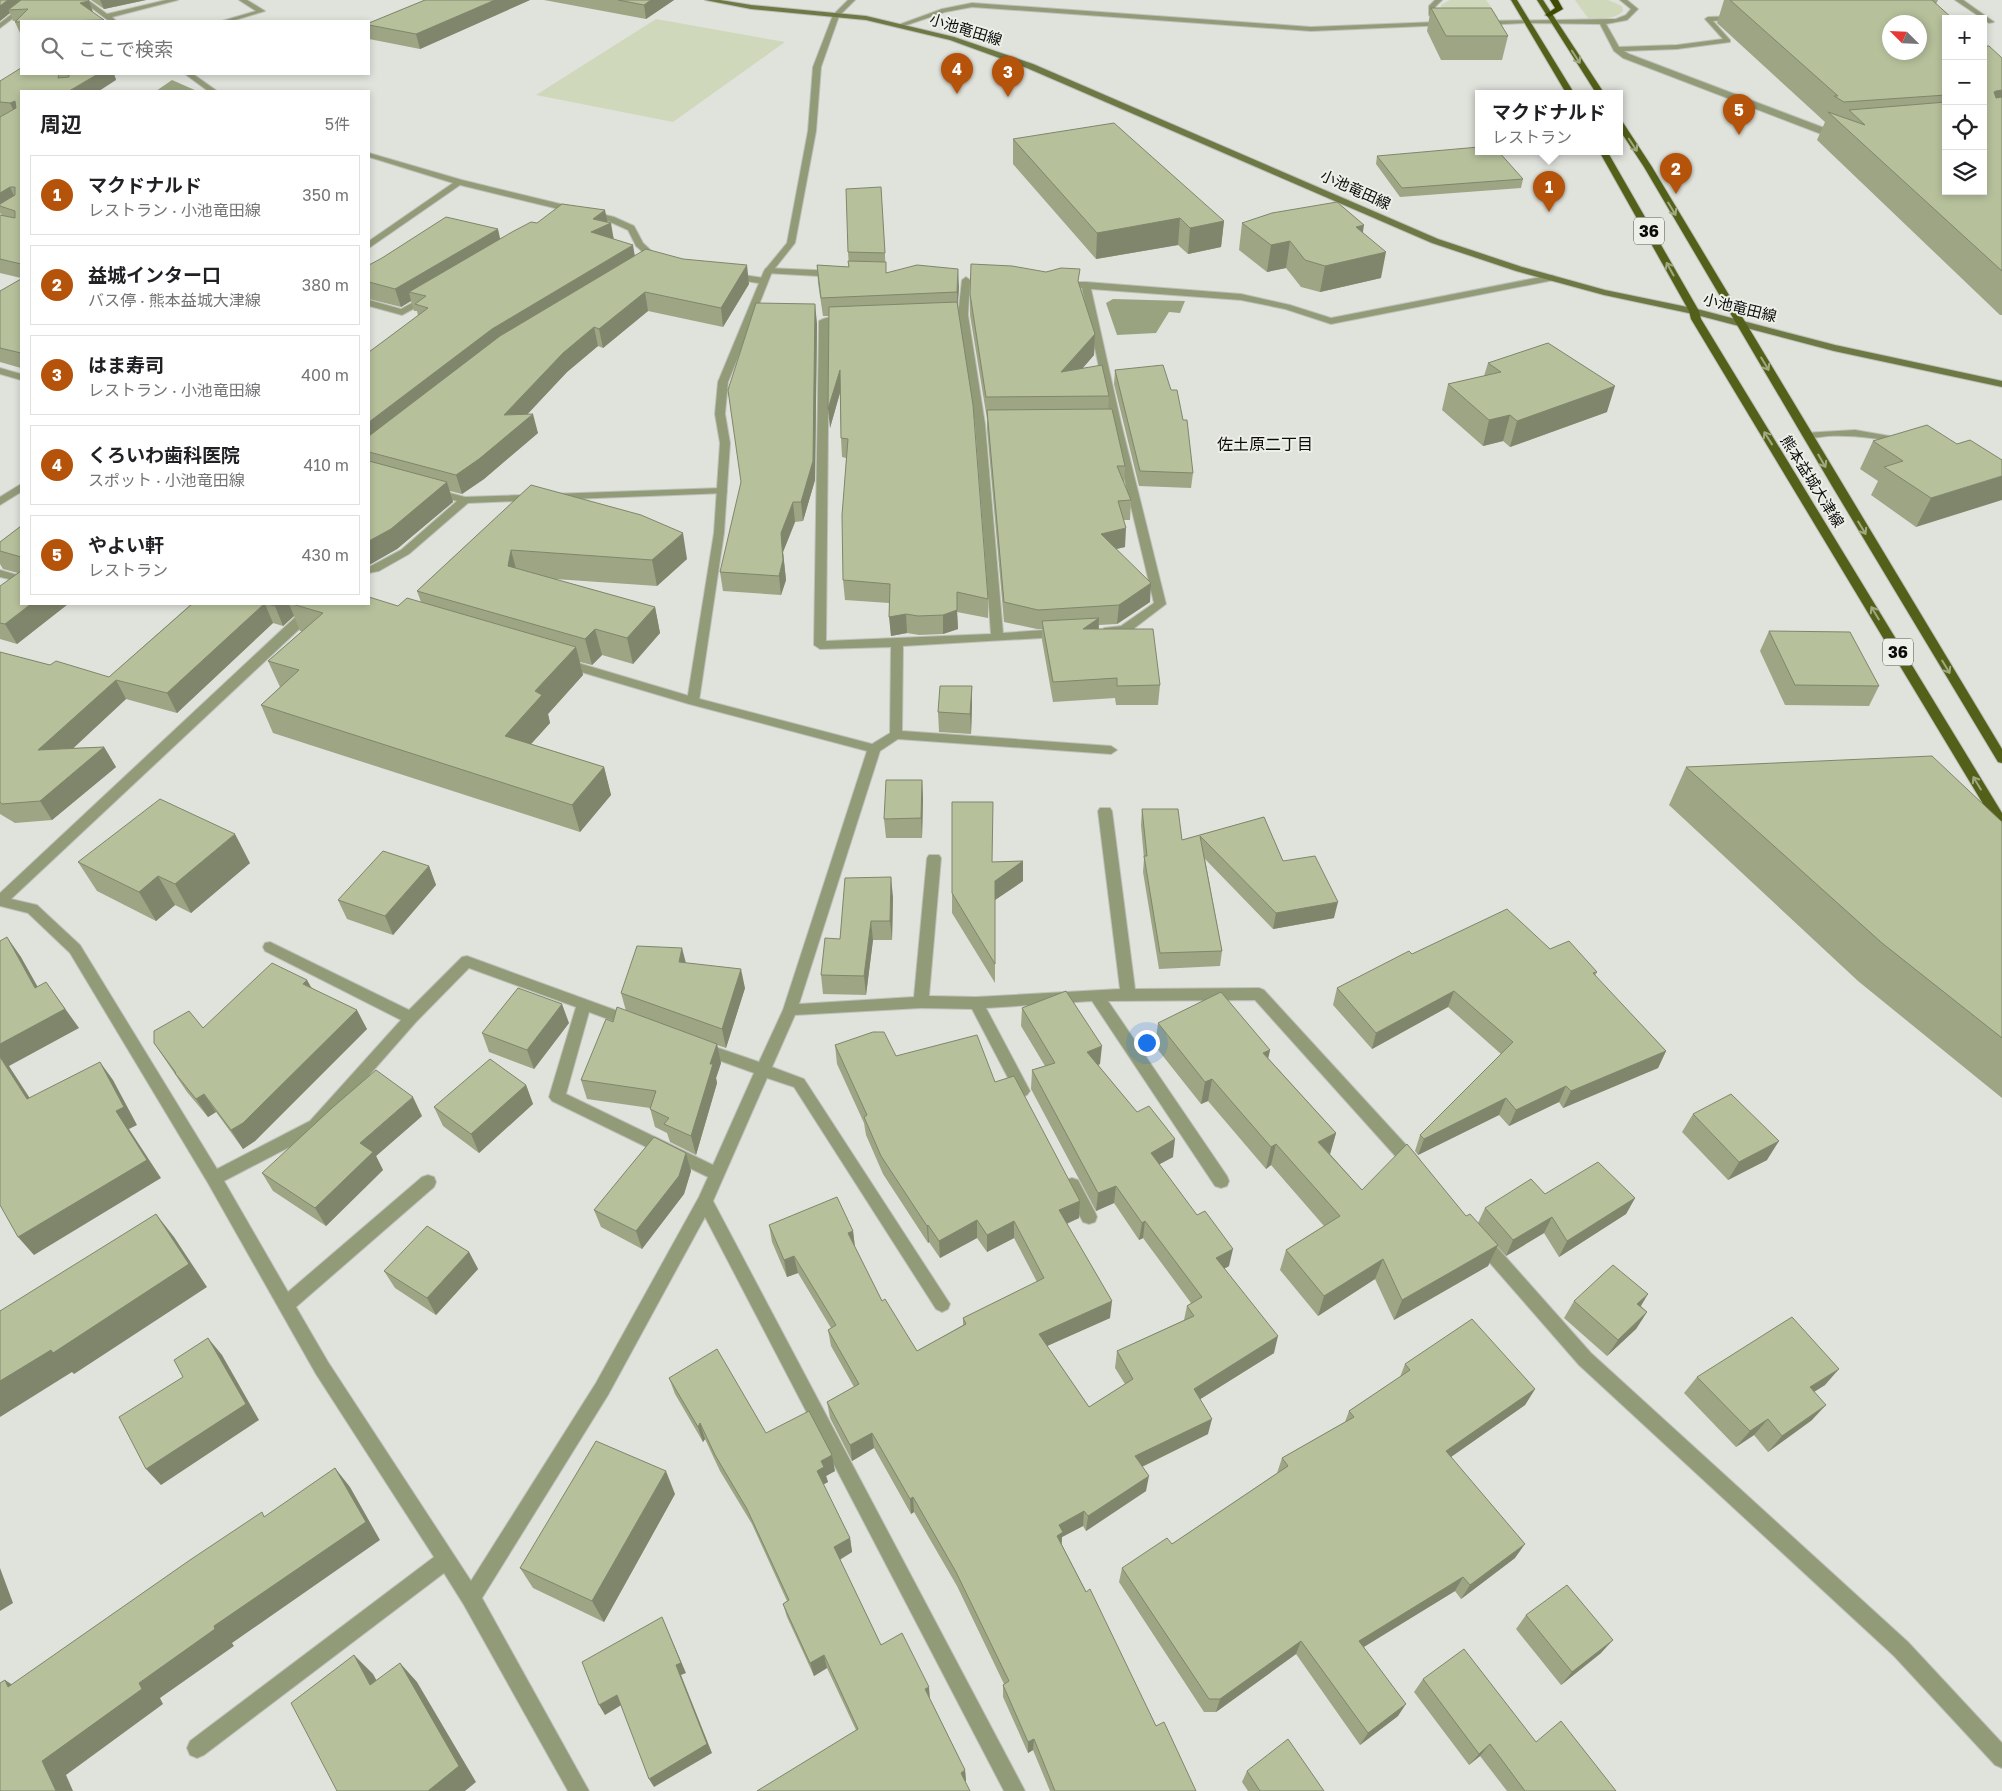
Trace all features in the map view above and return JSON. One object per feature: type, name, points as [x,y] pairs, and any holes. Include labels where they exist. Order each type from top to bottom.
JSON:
[{"type":"highway","points":[[1551,18],[1559,9],[1554,0]]},
{"type":"main road","name":"小池竜田線","points":[[708,0],[751,7],[866,18],[952,38],[1030,66],[1435,240],[1551,278],[1604,292],[1740,322],[1834,348],[2002,384]]},
{"type":"main road","points":[[1514,0],[1568,90]]},
{"type":"main road","points":[[1540,0],[1598,90]]},
{"type":"main road","name":"熊本益城大津線","points":[[1623,129],[1648,167],[2002,759]]},
{"type":"main road","name":"熊本益城大津線","points":[[1605,155],[1694,311],[1696,319],[1745,402],[1794,479],[2002,824]]},
{"type":"street","points":[[0,26],[34,0]]},
{"type":"street","points":[[84,0],[112,20]]},
{"type":"street","points":[[106,16],[175,0]]},
{"type":"street","points":[[229,20],[262,11],[242,0]]},
{"type":"street","points":[[693,701],[719,533],[725,443],[720,414],[723,382],[766,276],[791,243],[812,132],[817,67],[836,15],[852,0]]},
{"type":"street","points":[[1439,0],[1432,6],[1432,15],[1444,24]]},
{"type":"street","points":[[1471,23],[1551,18],[1602,22],[1623,20],[1632,15],[1635,9],[1623,0]]},
{"type":"street","points":[[1958,0],[1978,15]]},
{"type":"street","points":[[901,26],[944,10],[972,5],[1311,28],[1453,24]]},
{"type":"street","points":[[1617,49],[1677,47],[1728,41],[1708,19],[1741,17]]},
{"type":"street","points":[[1602,22],[1617,49],[1626,56],[1832,135],[1851,134]]},
{"type":"street","points":[[1987,22],[2002,22]]},
{"type":"street","points":[[190,75],[212,90]]},
{"type":"street","points":[[370,155],[460,182],[611,219],[631,228],[649,260],[670,267]]},
{"type":"street","points":[[370,244],[460,182]]},
{"type":"street","points":[[566,215],[574,210]]},
{"type":"street","points":[[725,276],[847,274]]},
{"type":"street","points":[[1049,284],[1241,297],[1287,307],[1331,321],[1551,278]]},
{"type":"street","points":[[966,280],[958,315],[985,424],[997,637]]},
{"type":"street","points":[[1086,286],[1111,423],[1160,604],[1124,630],[1096,631]]},
{"type":"street","points":[[370,303],[402,312],[437,291]]},
{"type":"street","points":[[864,320],[824,321],[820,645],[897,643],[1068,633]]},
{"type":"street","points":[[0,371],[20,377]]},
{"type":"street","points":[[1807,435],[1833,432],[1883,436],[1916,444]]},
{"type":"street","points":[[0,502],[20,488]]},
{"type":"street","points":[[427,490],[465,500],[722,491]]},
{"type":"street","points":[[370,570],[405,552],[465,500]]},
{"type":"street","points":[[0,573],[20,579]]},
{"type":"street","points":[[7,590],[20,580]]},
{"type":"street","points":[[318,605],[308,612],[0,901],[32,909],[75,949],[214,1178],[322,1368],[472,1598],[579,1791]]},
{"type":"street","points":[[896,735],[897,643]]},
{"type":"street","points":[[552,660],[693,701],[874,750]]},
{"type":"street","points":[[472,1598],[602,1389],[705,1201],[790,1010],[874,750],[896,735],[1111,750]]},
{"type":"street","points":[[1105,811],[1128,994]]},
{"type":"street","points":[[920,1002],[934,858]]},
{"type":"street","points":[[270,947],[411,1018]]},
{"type":"street","points":[[214,1178],[316,1126],[411,1018],[467,961],[647,1028]]},
{"type":"street","points":[[790,1010],[920,1002],[976,1003],[1096,995],[1259,994],[1422,1174]]},
{"type":"street","points":[[1096,995],[1221,1181]]},
{"type":"street","points":[[976,1003],[1030,1106]]},
{"type":"street","points":[[584,1005],[557,1097],[717,1174]]},
{"type":"street","points":[[691,1044],[763,1071],[799,1082],[942,1304]]},
{"type":"street","points":[[1066,1174],[1089,1217]]},
{"type":"street","points":[[286,1305],[428,1182]]},
{"type":"street","points":[[705,1201],[1015,1791]]},
{"type":"street","points":[[1474,1234],[1586,1359],[1901,1649],[2002,1758]]},
{"type":"street","points":[[197,1748],[446,1560]]},
{"type":"shaded area","points":[[1450,0],[1486,0],[1498,17],[1497,19],[1442,10],[1441,5]]},
{"type":"shaded area","points":[[1575,0],[1608,0],[1622,6],[1623,11],[1612,17],[1588,18]]},
{"type":"shaded area","points":[[656,19],[785,42],[673,122],[536,95]]},
{"type":"shaded area","points":[[172,80],[195,90],[157,90]]},
{"type":"shaded area","points":[[1113,299],[1185,301],[1180,313],[1169,312],[1156,333],[1117,335],[1106,303]]},
{"type":"building","points":[[0,0],[8,0],[0,6]]},
{"type":"building","points":[[21,0],[88,0],[80,3],[104,20],[20,20],[20,22],[15,22],[28,9],[8,10]]},
{"type":"building","points":[[425,0],[495,0],[416,34],[370,25],[370,23]]},
{"type":"building","points":[[618,0],[651,0],[644,5]]},
{"type":"building","points":[[1730,0],[1932,0],[1949,15],[1942,15],[1942,95],[1844,102],[1834,96],[1838,96]]},
{"type":"building","points":[[1431,8],[1491,8],[1508,36],[1446,36]]},
{"type":"building","points":[[1987,46],[2002,58],[2002,90],[1994,92],[1996,98],[2002,97],[2002,271],[1828,112],[1865,125],[1849,110],[1942,102],[1942,195],[1987,195]]},
{"type":"building","points":[[20,69],[20,75],[59,75],[58,78],[69,77],[69,75],[96,75],[71,90],[20,90],[20,264],[0,259],[0,215],[15,218],[15,211],[0,206],[0,204],[15,195],[15,187],[10,187],[0,193],[0,117],[16,108],[15,101],[10,103],[0,102],[0,81]]},
{"type":"building","points":[[1114,123],[1224,221],[1190,228],[1180,218],[1097,233],[1013,139]]},
{"type":"building","points":[[1475,147],[1475,155],[1502,155],[1523,179],[1402,188],[1377,156]]},
{"type":"building","points":[[881,187],[885,253],[848,252],[846,189]]},
{"type":"building","points":[[1337,202],[1364,225],[1356,227],[1386,252],[1325,266],[1305,260],[1290,241],[1271,245],[1242,223],[1272,213]]},
{"type":"building","points":[[562,204],[605,210],[593,219],[611,223],[591,232],[633,245],[492,329],[370,421],[370,351],[428,308],[415,304],[426,296],[409,292],[512,232],[531,222],[537,223]]},
{"type":"building","points":[[446,217],[498,229],[395,289],[370,282],[370,264]]},
{"type":"building","points":[[646,249],[683,259],[747,265],[721,308],[645,292],[599,329],[594,327],[563,353],[504,415],[533,414],[479,459],[456,475],[370,452],[370,435],[500,336]]},
{"type":"building","points":[[848,261],[886,262],[886,273],[917,265],[958,269],[957,292],[821,298],[817,265],[849,267]]},
{"type":"building","points":[[971,264],[1012,266],[1046,272],[1061,268],[1080,269],[1078,281],[1095,334],[1061,372],[1102,365],[1109,396],[986,397],[970,294]]},
{"type":"building","points":[[20,280],[20,353],[0,348],[0,291]]},
{"type":"building","points":[[957,302],[973,405],[988,599],[957,592],[957,610],[943,615],[918,616],[906,614],[889,617],[890,584],[843,580],[842,515],[848,439],[841,438],[840,370],[828,409],[829,307]]},
{"type":"building","points":[[756,303],[815,304],[813,461],[801,502],[793,502],[781,533],[783,560],[779,576],[720,572],[741,482],[728,390]]},
{"type":"building","points":[[1548,343],[1615,386],[1517,421],[1510,415],[1489,420],[1448,384],[1501,372],[1488,363]]},
{"type":"building","points":[[1163,365],[1171,390],[1177,390],[1183,420],[1187,420],[1193,473],[1140,471],[1115,370]]},
{"type":"building","points":[[1112,409],[1125,466],[1117,466],[1131,500],[1118,501],[1126,528],[1101,534],[1151,583],[1119,605],[1038,610],[1004,602],[987,410]]},
{"type":"building","points":[[1927,425],[1957,444],[1970,440],[2002,460],[2002,476],[1931,498],[1884,467],[1903,461],[1873,441]]},
{"type":"building","points":[[370,461],[447,482],[391,529],[370,540]]},
{"type":"building","points":[[531,485],[641,515],[683,533],[652,560],[511,550],[508,566],[655,607],[627,638],[595,629],[585,639],[417,591]]},
{"type":"building","points":[[20,527],[20,557],[0,551],[0,542]]},
{"type":"building","points":[[20,572],[20,605],[30,605],[5,624],[0,623],[0,586]]},
{"type":"building","points":[[370,597],[398,606],[407,598],[576,647],[535,691],[542,695],[505,736],[604,767],[572,805],[261,705],[299,670],[268,661],[323,613],[295,605],[370,605]]},
{"type":"building","points":[[191,605],[263,605],[167,693],[116,680],[38,750],[104,747],[40,801],[2,804],[0,802],[0,652],[50,665],[56,661],[109,677]]},
{"type":"building","points":[[1099,618],[1083,629],[1153,629],[1160,685],[1117,686],[1117,678],[1053,682],[1042,621]]},
{"type":"building","points":[[1769,631],[1850,632],[1879,686],[1795,685]]},
{"type":"building","points":[[940,686],[972,686],[970,714],[938,712]]},
{"type":"building","points":[[1932,756],[2002,822],[2002,1038],[1882,943],[1686,767]]},
{"type":"building","points":[[886,780],[922,780],[921,818],[884,819]]},
{"type":"building","points":[[160,799],[235,834],[175,884],[158,876],[139,892],[78,862]]},
{"type":"building","points":[[952,802],[993,802],[992,862],[1023,861],[995,881],[995,964],[952,893]]},
{"type":"building","points":[[1142,809],[1178,809],[1182,840],[1264,817],[1283,861],[1315,856],[1338,902],[1276,913],[1200,836],[1222,951],[1160,953],[1144,856],[1147,856]]},
{"type":"building","points":[[383,851],[429,866],[385,916],[338,900]]},
{"type":"building","points":[[891,877],[890,921],[871,921],[864,976],[821,975],[825,938],[840,939],[845,878]]},
{"type":"building","points":[[1507,909],[1550,949],[1569,941],[1597,972],[1593,973],[1666,1051],[1571,1091],[1566,1086],[1516,1110],[1506,1098],[1424,1139],[1420,1135],[1513,1042],[1454,991],[1376,1033],[1337,988],[1409,951],[1412,954]]},
{"type":"building","points":[[7,937],[35,988],[46,982],[65,1009],[0,1044],[0,941]]},
{"type":"building","points":[[637,946],[682,948],[679,962],[741,969],[722,1029],[621,993]]},
{"type":"building","points":[[272,963],[307,980],[303,984],[357,1010],[243,1123],[231,1130],[204,1094],[196,1099],[175,1073],[154,1043],[154,1031],[189,1011],[203,1028]]},
{"type":"building","points":[[518,988],[562,1004],[527,1050],[482,1033]]},
{"type":"building","points":[[1066,991],[1102,1046],[1087,1052],[1137,1112],[1149,1106],[1175,1139],[1151,1153],[1197,1215],[1205,1211],[1233,1249],[1216,1258],[1278,1336],[1194,1389],[1212,1419],[1135,1456],[1149,1476],[1088,1516],[1084,1511],[1059,1525],[1063,1532],[1057,1536],[1086,1592],[1090,1589],[1156,1726],[1164,1722],[1196,1791],[1055,1791],[1034,1739],[1028,1742],[1003,1685],[1009,1681],[956,1572],[913,1497],[910,1499],[872,1433],[850,1445],[827,1402],[859,1384],[828,1330],[836,1325],[794,1256],[784,1260],[769,1225],[837,1197],[853,1231],[848,1233],[882,1301],[885,1299],[917,1351],[966,1324],[963,1318],[1044,1278],[1014,1221],[987,1235],[977,1220],[939,1241],[881,1156],[864,1117],[867,1115],[835,1045],[873,1032],[884,1032],[896,1056],[977,1035],[995,1082],[1014,1076],[1080,1201],[1059,1210],[1112,1301],[1039,1334],[1089,1407],[1133,1379],[1117,1351],[1194,1316],[1187,1306],[1202,1297],[1145,1221],[1142,1223],[1116,1186],[1098,1193],[1032,1070],[1055,1063],[1022,1008]]},
{"type":"building","points":[[1221,992],[1270,1050],[1263,1053],[1336,1133],[1318,1142],[1362,1190],[1407,1144],[1466,1216],[1470,1214],[1498,1245],[1402,1300],[1383,1259],[1324,1296],[1286,1250],[1340,1216],[1276,1144],[1271,1147],[1212,1079],[1205,1082],[1158,1023]]},
{"type":"building","points":[[617,1007],[717,1044],[710,1064],[713,1064],[691,1136],[664,1124],[669,1118],[650,1109],[656,1091],[581,1080],[606,1019],[613,1022]]},
{"type":"building","points":[[0,1057],[27,1099],[100,1062],[124,1107],[116,1111],[147,1160],[18,1237],[0,1205]]},
{"type":"building","points":[[490,1059],[526,1085],[471,1134],[434,1107]]},
{"type":"building","points":[[376,1070],[413,1097],[360,1143],[373,1152],[315,1208],[262,1173],[332,1108]]},
{"type":"building","points":[[1731,1094],[1779,1141],[1739,1162],[1693,1114]]},
{"type":"building","points":[[654,1137],[686,1153],[679,1176],[636,1231],[594,1210]]},
{"type":"building","points":[[1598,1162],[1635,1198],[1567,1241],[1552,1217],[1513,1240],[1485,1208],[1531,1179],[1545,1194]]},
{"type":"building","points":[[156,1214],[189,1264],[53,1353],[51,1350],[0,1381],[0,1311]]},
{"type":"building","points":[[427,1226],[469,1252],[427,1298],[384,1271]]},
{"type":"building","points":[[1613,1265],[1648,1294],[1637,1304],[1647,1312],[1618,1340],[1574,1301]]},
{"type":"building","points":[[1792,1317],[1839,1369],[1810,1387],[1826,1405],[1782,1436],[1768,1419],[1750,1431],[1697,1377]]},
{"type":"building","points":[[1472,1319],[1535,1389],[1446,1451],[1525,1544],[1470,1585],[1463,1577],[1359,1641],[1406,1704],[1368,1733],[1301,1641],[1220,1699],[1209,1699],[1122,1568],[1167,1538],[1172,1544],[1288,1466],[1282,1458],[1354,1417],[1349,1411],[1410,1370],[1405,1364]]},
{"type":"building","points":[[208,1338],[246,1404],[146,1469],[119,1417],[183,1377],[174,1360]]},
{"type":"building","points":[[717,1349],[766,1433],[809,1411],[832,1455],[821,1461],[824,1467],[817,1471],[850,1538],[834,1547],[881,1645],[902,1633],[929,1687],[925,1689],[965,1770],[961,1773],[970,1791],[757,1791],[858,1729],[824,1655],[810,1663],[783,1604],[789,1600],[747,1509],[715,1455],[700,1423],[698,1427],[669,1378]]},
{"type":"building","points":[[596,1441],[666,1471],[592,1601],[520,1568]]},
{"type":"building","points":[[335,1468],[366,1522],[214,1626],[215,1629],[139,1683],[142,1689],[42,1761],[56,1791],[0,1791],[0,1683],[5,1680],[8,1687],[190,1560],[262,1512],[264,1517]]},
{"type":"building","points":[[1567,1585],[1613,1640],[1572,1672],[1526,1615]]},
{"type":"building","points":[[662,1617],[681,1663],[676,1665],[707,1744],[649,1779],[617,1695],[599,1705],[582,1662]]},
{"type":"building","points":[[1464,1649],[1536,1742],[1561,1721],[1616,1791],[1525,1791],[1490,1744],[1479,1754],[1423,1679]]},
{"type":"building","points":[[354,1655],[370,1685],[400,1663],[459,1766],[428,1791],[337,1791],[291,1703]]},
{"type":"building","points":[[1288,1739],[1324,1791],[1260,1791],[1247,1771]]},
{"type":"place","name":"くろいわ歯科医院","points":[[957,94]]},
{"type":"place","name":"はま寿司","points":[[1008,97]]},
{"type":"place","name":"やよい軒","points":[[1739,135]]},
{"type":"place","name":"益城インター口","points":[[1676,194]]},
{"type":"place","name":"マクドナルド","points":[[1549,212]]},
{"type":"district","name":"佐土原二丁目","points":[[1265,444]]}]
